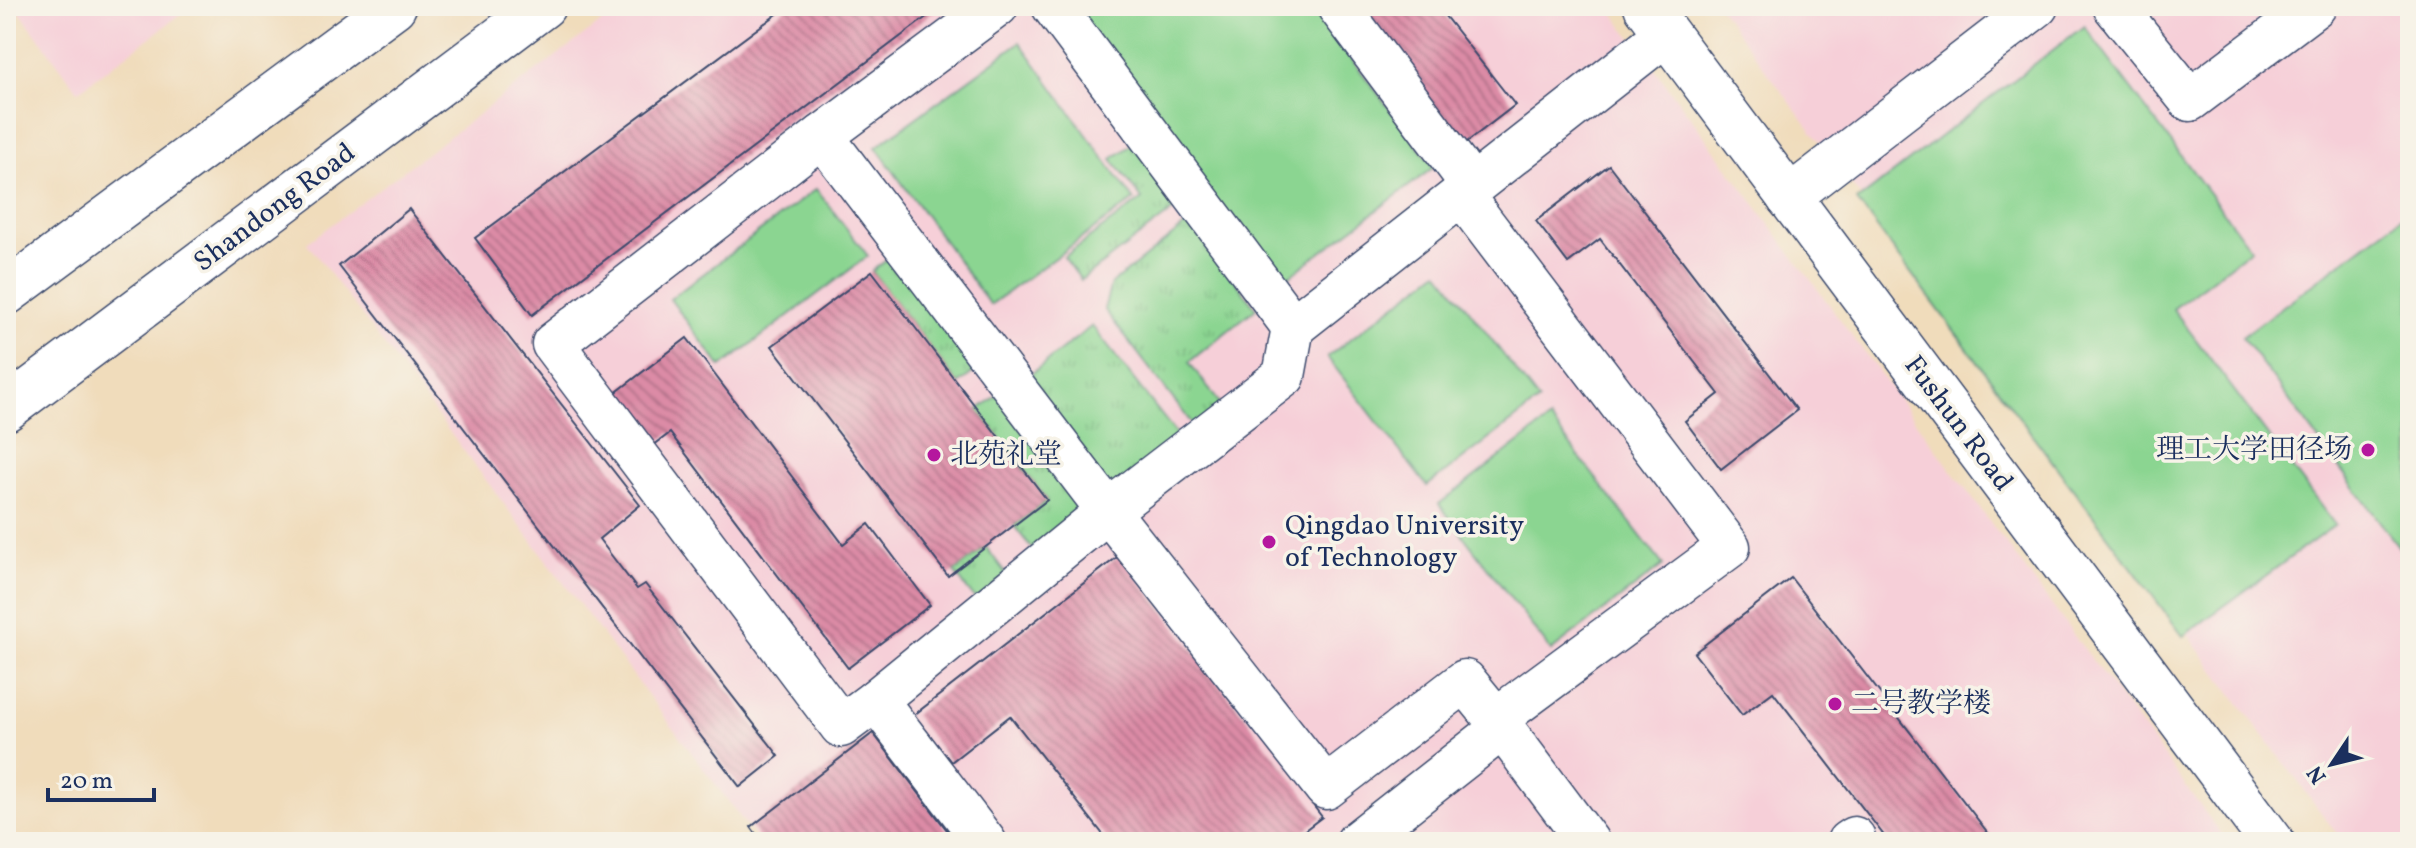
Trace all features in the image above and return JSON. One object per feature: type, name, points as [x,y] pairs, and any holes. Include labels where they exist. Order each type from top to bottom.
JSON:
[{"type":"main road","points":[[6,293],[394,6]]},
{"type":"main road","name":"Shandong Road","points":[[6,409],[543,6]]},
{"type":"main road","name":"Fushun Road","points":[[1651,31],[1788,198],[2272,842]]},
{"type":"street","points":[[997,6],[822,136],[553,344],[841,726],[1108,511],[1284,376],[1293,327],[1466,190],[1651,31]]},
{"type":"street","points":[[1053,6],[1293,327]]},
{"type":"street","points":[[1338,6],[1466,190],[1729,547],[1499,724],[1357,842]]},
{"type":"street","points":[[1788,198],[2037,6]]},
{"type":"street","points":[[2114,6],[2190,100],[2315,6]]},
{"type":"street","points":[[822,136],[1108,511],[1326,788],[1465,681],[1588,842]]},
{"type":"street","points":[[876,700],[985,842]]},
{"type":"shaded area","points":[[6,6],[192,6],[78,91],[19,11],[6,21]]},
{"type":"shaded area","name":"Qingdao University of Technology","points":[[623,6],[1608,6],[2227,842],[759,842],[307,243]]},
{"type":"shaded area","points":[[1718,6],[2410,6],[2410,842],[2343,842]]},
{"type":"green space","points":[[1068,6],[1311,6],[1434,167],[1279,284]]},
{"type":"green space","points":[[2084,26],[2251,249],[2173,309],[2335,525],[2183,636],[1857,201]]},
{"type":"green space","points":[[1020,42],[1134,200],[990,305],[876,147]]},
{"type":"green space","points":[[1133,144],[1179,206],[1081,280],[1064,257],[1142,199],[1112,159]]},
{"type":"green space","points":[[816,189],[868,256],[721,367],[670,299]]},
{"type":"green space","name":"理工大学田径场","points":[[2410,211],[2410,562],[2242,337]]},
{"type":"green space","points":[[1190,222],[1256,308],[1189,362],[1227,413],[1200,434],[1104,309],[1111,284]]},
{"type":"green space","points":[[896,253],[982,366],[958,384],[872,271]]},
{"type":"green space","points":[[1439,271],[1539,401],[1427,486],[1327,357]]},
{"type":"green space","points":[[1092,326],[1185,445],[1115,500],[1022,381]]},
{"type":"green space","points":[[1002,392],[1091,507],[1034,551],[1014,526],[1047,500],[978,410]]},
{"type":"green space","points":[[1550,419],[1663,565],[1551,651],[1439,504]]},
{"type":"green space","points":[[986,547],[1007,575],[976,600],[954,572]]},
{"type":"building","points":[[788,6],[941,6],[532,315],[475,238]]},
{"type":"building","points":[[1355,6],[1437,6],[1515,105],[1463,145]]},
{"type":"building","points":[[1609,165],[1797,410],[1721,469],[1685,421],[1719,394],[1600,239],[1568,263],[1536,221]]},
{"type":"building","points":[[409,209],[640,505],[599,539],[637,589],[645,584],[779,756],[740,787],[339,266]]},
{"type":"building","name":"北苑礼堂","points":[[872,271],[1047,500],[948,576],[772,346]]},
{"type":"building","points":[[687,338],[843,544],[869,524],[930,605],[848,668],[670,433],[654,445],[614,394]]},
{"type":"building","points":[[1120,555],[1322,817],[1289,842],[1109,842],[1010,716],[951,762],[914,715]]},
{"type":"building","name":"二号教学楼","points":[[1791,578],[1995,842],[1889,842],[1773,692],[1742,715],[1694,653]]},
{"type":"building","points":[[873,733],[956,842],[762,842],[751,827]]},
{"type":"place","name":"理工大学田径场","points":[[2368,450]]},
{"type":"place","name":"北苑礼堂","points":[[934,455]]},
{"type":"place","name":"Qingdao University of Technology","points":[[1269,542]]},
{"type":"place","name":"二号教学楼","points":[[1835,704]]}]
